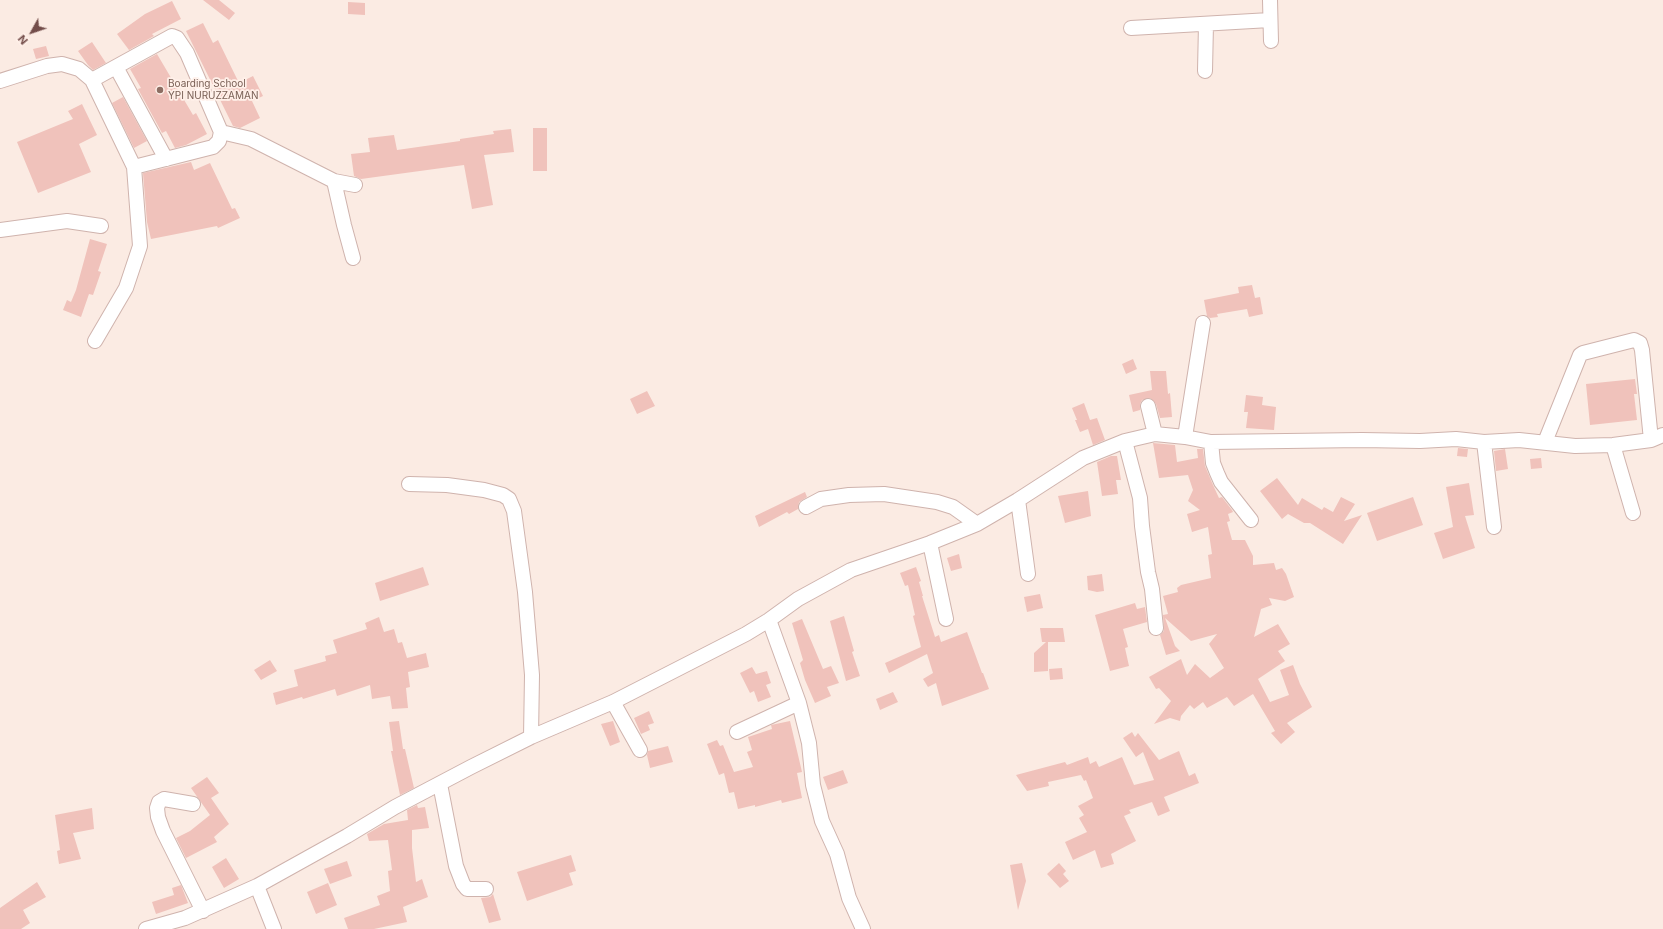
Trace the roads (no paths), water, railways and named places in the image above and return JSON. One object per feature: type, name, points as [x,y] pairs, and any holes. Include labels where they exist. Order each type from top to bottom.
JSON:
[{"type":"street","points":[[1270,0],[1271,41]]},
{"type":"street","points":[[1131,28],[1270,20]]},
{"type":"street","points":[[1205,72],[1206,24]]},
{"type":"street","points":[[92,80],[172,36],[177,38],[187,53],[221,132],[219,141],[213,147],[134,167]]},
{"type":"street","points":[[0,81],[47,66],[62,64],[79,68],[92,80],[134,167],[140,246],[126,288],[95,341]]},
{"type":"street","points":[[116,67],[166,159]]},
{"type":"street","points":[[221,132],[251,139],[334,181],[355,185]]},
{"type":"street","points":[[334,181],[353,258]]},
{"type":"street","points":[[0,230],[67,221],[101,226]]},
{"type":"street","points":[[1185,437],[1203,323]]},
{"type":"street","points":[[146,929],[187,924],[203,911],[257,886],[347,836],[395,807],[531,737],[613,702],[746,634],[769,620],[798,599],[851,570],[930,544],[977,524],[1018,500],[1083,458],[1125,441],[1155,434],[1185,437],[1211,442],[1362,440],[1420,441],[1456,439],[1484,442],[1519,440],[1568,446],[1613,445],[1657,438],[1640,343],[1634,340],[1580,355],[1545,442]]},
{"type":"street","points":[[1148,406],[1155,434]]},
{"type":"street","points":[[1125,441],[1140,498],[1142,526],[1148,572],[1152,589],[1156,628]]},
{"type":"street","points":[[1211,442],[1213,462],[1221,482],[1251,520]]},
{"type":"street","points":[[1484,442],[1494,527]]},
{"type":"street","points":[[1613,445],[1633,513]]},
{"type":"street","points":[[409,484],[447,485],[484,490],[503,495],[509,499],[514,511],[525,592],[532,675],[531,737]]},
{"type":"street","points":[[806,507],[821,499],[849,495],[884,494],[937,502],[953,507],[977,524]]},
{"type":"street","points":[[1018,500],[1028,574]]},
{"type":"street","points":[[930,544],[946,619]]},
{"type":"street","points":[[769,620],[799,703],[809,742],[813,785],[822,821],[837,854],[849,898],[863,929]]},
{"type":"street","points":[[613,702],[640,750]]},
{"type":"street","points":[[737,732],[799,703]]},
{"type":"street","points":[[440,784],[456,866],[463,884],[467,890],[486,889]]},
{"type":"street","points":[[193,804],[164,799],[159,802],[157,808],[158,817],[163,832],[203,911]]},
{"type":"street","points":[[257,886],[274,929]]},
{"type":"place","name":"Boarding School YPI NURUZZAMAN","points":[[160,90]]}]
